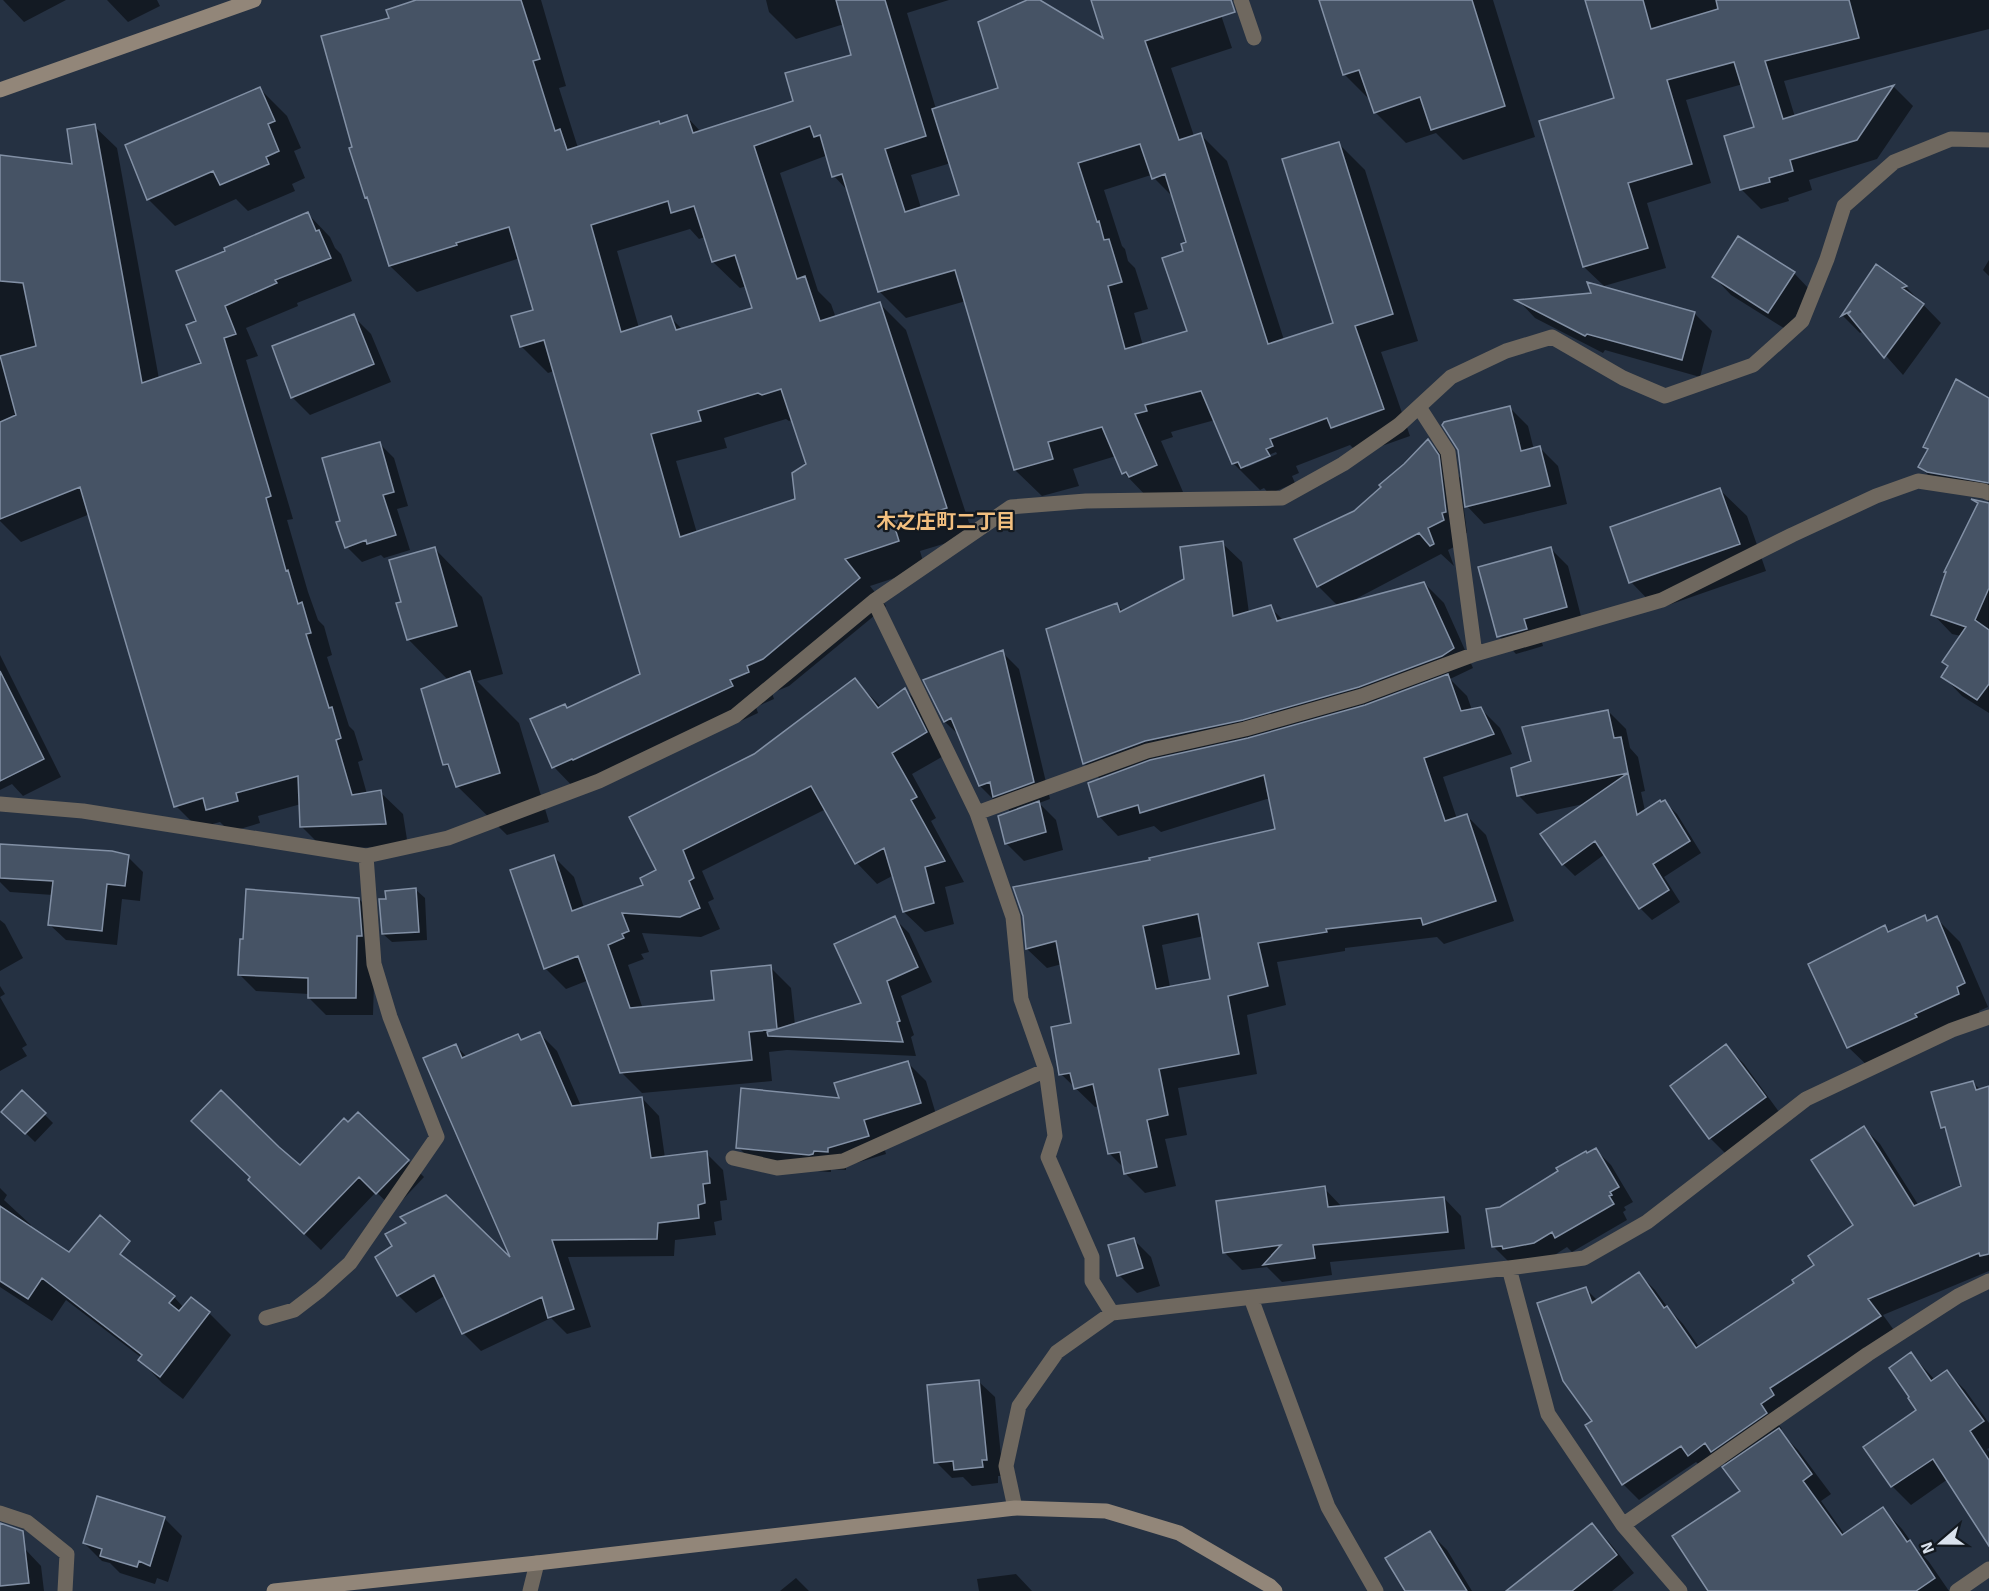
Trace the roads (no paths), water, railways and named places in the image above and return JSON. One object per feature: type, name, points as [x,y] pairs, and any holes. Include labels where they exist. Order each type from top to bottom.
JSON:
[{"type":"street","points":[[0,90],[254,0]]},
{"type":"street","points":[[1241,0],[1254,38]]},
{"type":"street","points":[[0,804],[83,811],[366,856],[448,838],[599,782],[735,716],[874,601],[1011,507],[1086,501],[1282,498],[1343,464],[1399,425],[1451,377],[1506,351],[1552,337],[1623,378],[1665,396],[1753,365],[1802,321],[1827,259],[1844,206],[1894,162],[1951,139],[1989,140]]},
{"type":"street","points":[[1419,407],[1448,452],[1475,654]]},
{"type":"street","points":[[977,813],[1148,751],[1245,729],[1362,696],[1475,654],[1662,600],[1802,530],[1876,496],[1918,481],[1984,491],[1989,494]]},
{"type":"street","points":[[874,601],[977,813],[1012,917],[1021,999],[1046,1070],[1055,1136],[1048,1157],[1092,1257],[1092,1281],[1112,1313]]},
{"type":"street","points":[[266,1318],[294,1310],[351,1263],[437,1137],[390,1017],[374,964],[366,856]]},
{"type":"street","points":[[1015,1508],[1006,1466],[1019,1406],[1057,1352],[1112,1313],[1584,1258],[1647,1222],[1806,1099],[1952,1030],[1989,1017]]},
{"type":"street","points":[[733,1158],[777,1168],[843,1161],[1046,1070]]},
{"type":"street","points":[[1509,1268],[1548,1414],[1623,1525],[1680,1591]]},
{"type":"street","points":[[1623,1525],[1868,1354],[1958,1296],[1989,1281]]},
{"type":"street","points":[[1251,1298],[1328,1507],[1376,1591]]},
{"type":"street","points":[[274,1591],[1015,1508],[1106,1511],[1179,1533],[1275,1591]]},
{"type":"street","points":[[0,1513],[27,1522],[67,1554],[65,1591]]},
{"type":"street","points":[[530,1591],[537,1563]]},
{"type":"street","points":[[1957,1591],[1989,1569]]},
{"type":"district","name":"木之庄町二丁目","points":[[946,521]]}]
